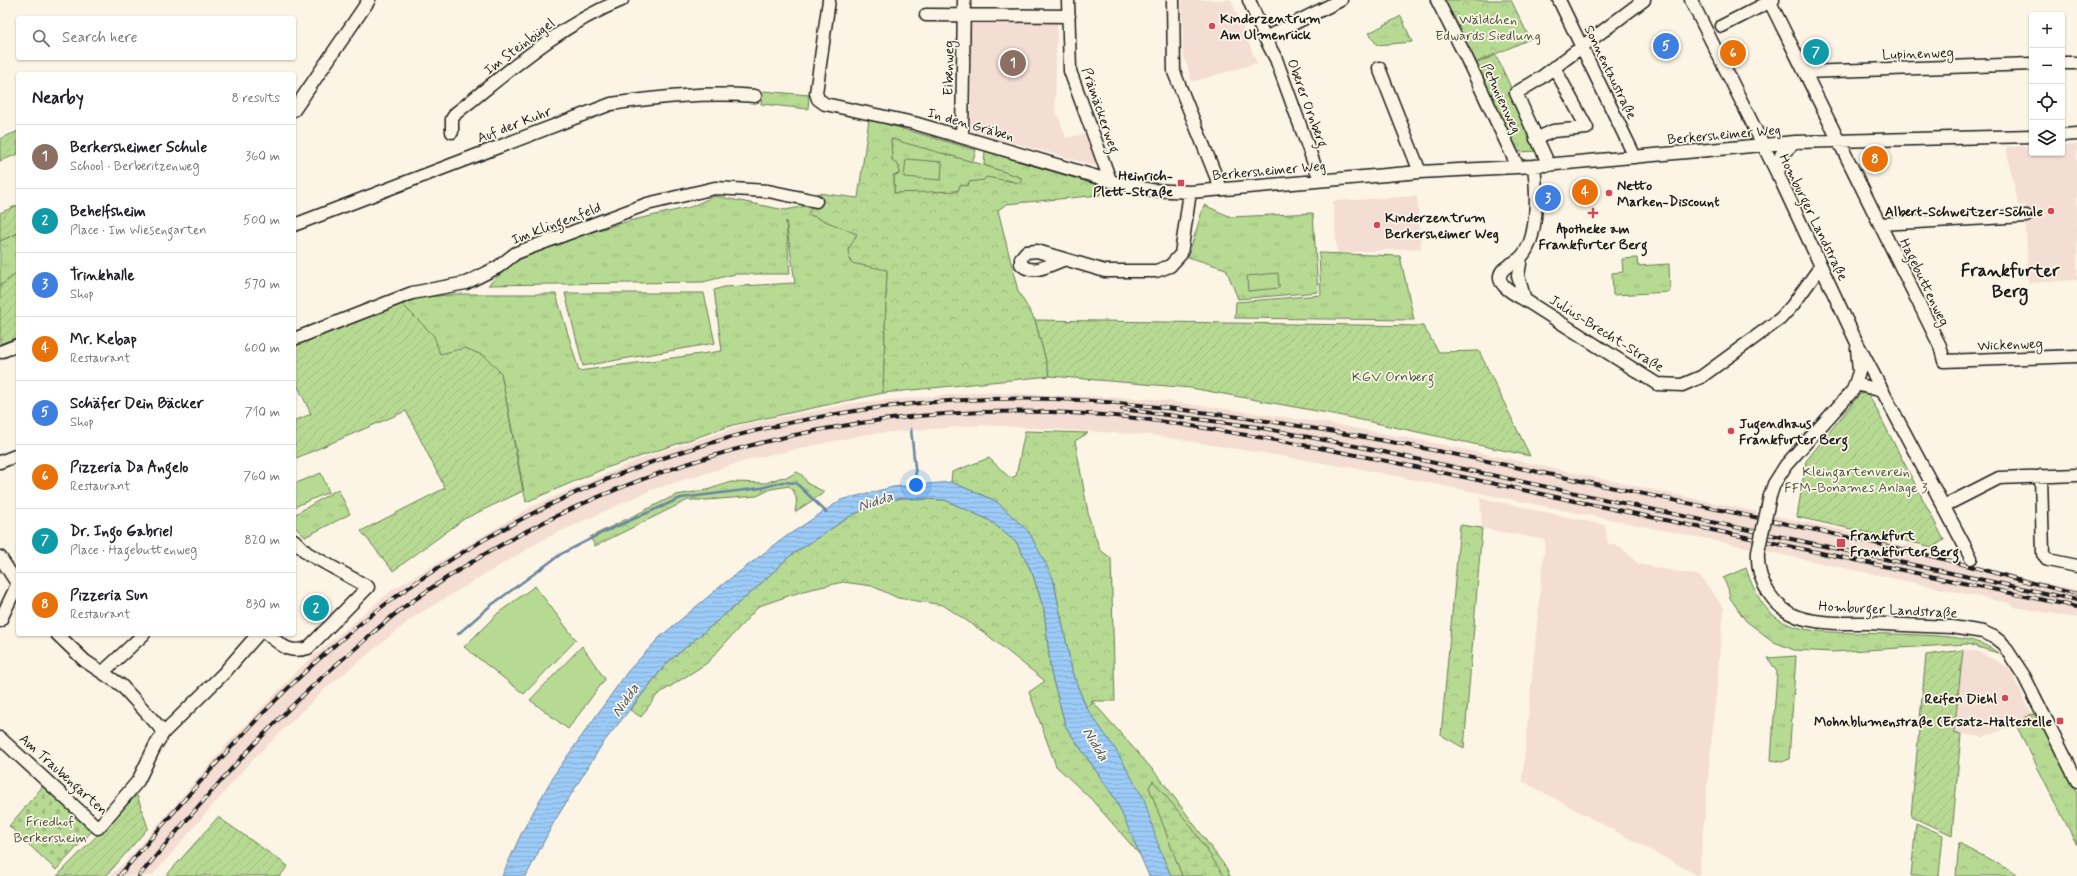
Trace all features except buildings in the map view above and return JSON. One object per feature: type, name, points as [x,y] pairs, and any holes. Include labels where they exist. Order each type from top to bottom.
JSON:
[{"type":"street","points":[[296,107],[369,0]]},
{"type":"street","name":"Im Steinbügel","points":[[452,132],[452,119],[456,113],[540,47],[607,3],[622,0]]},
{"type":"street","name":"In den Gräben","points":[[830,0],[816,93],[818,99],[825,104],[887,116],[1115,182]]},
{"type":"street","name":"Eibenweg","points":[[962,137],[964,0]]},
{"type":"street","name":"Prämäckerweg","points":[[1068,0],[1070,71],[1115,182]]},
{"type":"street","points":[[1173,0],[1174,72],[1221,189]]},
{"type":"street","name":"Oberer Ornberg","points":[[1249,0],[1265,38],[1276,59],[1320,180]]},
{"type":"street","points":[[1265,38],[1340,0]]},
{"type":"street","name":"Petunienweg","points":[[1437,0],[1466,57],[1518,167]]},
{"type":"street","name":"Sonnentaustraße","points":[[1560,0],[1635,157]]},
{"type":"street","points":[[1549,165],[1516,93],[1554,67],[1644,0]]},
{"type":"street","name":"Homburger Landstraße","points":[[1691,0],[1778,176],[1856,341],[1971,558]]},
{"type":"street","points":[[1722,26],[1772,1]]},
{"type":"street","name":"Hagebuttenweg","points":[[1772,1],[1839,142],[1940,346],[1944,361]]},
{"type":"street","points":[[926,15],[964,14],[1069,16]]},
{"type":"street","points":[[2065,63],[2077,63]]},
{"type":"street","name":"Lupinenweg","points":[[1805,72],[2029,64]]},
{"type":"street","points":[[1536,139],[1553,131],[1588,128],[1554,67]]},
{"type":"street","points":[[1379,68],[1420,172]]},
{"type":"street","name":"Auf der Kuhr","points":[[296,224],[611,104],[656,97],[699,94],[755,96]]},
{"type":"street","points":[[2065,135],[2077,134]]},
{"type":"street","name":"Berkersheimer Weg","points":[[1115,182],[1151,190],[1190,192],[1420,172],[1549,165],[1795,142],[2029,136]]},
{"type":"street","points":[[1778,176],[1781,155],[1795,142]]},
{"type":"street","name":"Julius-Brecht-Straße","points":[[1525,300],[1518,276],[1521,257],[1535,230],[1536,180],[1534,166]]},
{"type":"street","name":"Im Klingenfeld","points":[[296,338],[412,293],[466,282],[498,267],[516,253],[647,204],[668,198],[715,188],[768,191],[816,200]]},
{"type":"street","points":[[1063,260],[1105,271],[1156,271],[1170,266],[1181,254],[1190,192]]},
{"type":"street","points":[[1880,224],[2026,216]]},
{"type":"street","name":"Julius-Brecht-Straße","points":[[1521,257],[1501,273],[1499,277],[1500,281],[1508,289],[1657,384],[1682,385],[1701,378],[1780,319],[1792,306],[1821,266]]},
{"type":"street","name":"Homburger Landstraße","points":[[1856,341],[1860,362],[1856,384],[1844,400],[1786,465],[1774,484],[1770,496],[1758,552],[1760,575],[1771,597],[1780,606],[1804,619],[1840,622],[1952,626],[1971,629],[1994,637],[2003,644],[2024,676],[2077,781]]},
{"type":"street","points":[[0,352],[16,346]]},
{"type":"street","name":"Wickenweg","points":[[1944,361],[2077,356]]},
{"type":"street","points":[[1856,384],[1882,391]]},
{"type":"street","points":[[0,462],[16,456]]},
{"type":"street","points":[[1944,506],[1999,478],[2077,475]]},
{"type":"street","points":[[2041,476],[2043,554],[2048,560],[2077,566]]},
{"type":"street","points":[[270,636],[289,650],[298,651],[308,648],[368,587],[307,553],[296,542]]},
{"type":"street","points":[[0,557],[16,581]]},
{"type":"street","points":[[0,621],[16,588]]},
{"type":"street","points":[[59,636],[85,661],[121,685],[164,732],[224,674],[256,636]]},
{"type":"street","points":[[103,672],[142,636]]},
{"type":"street","name":"Am Traubengarten","points":[[0,738],[98,828],[138,781],[155,746],[164,732]]},
{"type":"shaded area","name":"Kinderzentrum Am Ulmenrück","points":[[1182,0],[1231,0],[1257,63],[1192,82],[1183,52]]},
{"type":"shaded area","points":[[1057,19],[1055,107],[1066,138],[1084,134],[1097,166],[971,131],[971,20]]},
{"type":"shaded area","name":"Albert-Schweitzer-Schule","points":[[2065,145],[2077,145],[2077,280],[2028,283],[2025,205],[2018,205],[2006,147],[2029,146],[2029,156],[2065,156]]},
{"type":"shaded area","name":"Kinderzentrum Berkersheimer Weg","points":[[1417,196],[1421,248],[1337,253],[1333,201]]},
{"type":"shaded area","points":[[983,392],[1153,399],[1327,423],[1440,444],[1879,538],[1889,543],[1904,546],[1908,544],[1914,545],[1918,550],[2038,582],[2077,590],[2077,618],[2014,607],[2009,603],[1746,547],[1366,470],[1151,435],[982,425],[868,434],[755,458],[651,490],[546,538],[415,616],[325,689],[251,761],[152,876],[110,876],[131,856],[229,742],[303,665],[392,590],[531,507],[640,459],[745,424],[861,402]]},
{"type":"shaded area","points":[[1480,498],[1605,525],[1608,544],[1621,547],[1638,564],[1700,576],[1724,608],[1699,876],[1522,781],[1545,540],[1482,528]]},
{"type":"shaded area","points":[[1963,650],[1977,651],[2008,667],[2032,714],[2005,729],[1983,737],[1954,733]]},
{"type":"green space","name":"Wäldchen Edwards Siedlung","points":[[1442,0],[1511,0],[1530,39],[1475,63]]},
{"type":"green space","points":[[1401,16],[1412,42],[1377,45],[1369,33]]},
{"type":"green space","points":[[1496,55],[1540,151],[1517,152],[1473,65]]},
{"type":"green space","points":[[763,91],[809,95],[808,109],[761,104]]},
{"type":"green space","points":[[869,119],[976,150],[973,162],[891,139],[892,160],[899,166],[899,174],[894,175],[894,193],[958,191],[960,185],[968,186],[969,182],[984,180],[986,177],[1020,183],[1022,178],[984,165],[985,151],[1101,186],[1100,195],[1007,204],[998,210],[1018,291],[1035,320],[1050,376],[883,393],[887,270],[851,263],[848,250],[857,234],[808,214],[818,193],[858,198]]},
{"type":"green space","points":[[16,132],[16,155],[0,161],[0,139]]},
{"type":"green space","points":[[891,138],[1023,178],[1020,184],[1008,180],[969,182],[965,187],[947,193],[894,193],[894,174],[899,174],[899,166],[892,160]]},
{"type":"green space","points":[[906,159],[942,162],[941,180],[904,177]]},
{"type":"green space","points":[[715,196],[785,210],[812,205],[809,214],[858,234],[848,250],[887,270],[883,393],[733,425],[606,468],[526,502],[501,373],[440,354],[398,300],[458,294],[556,294],[579,371],[722,351],[714,290],[724,287],[795,283],[786,221],[790,274],[735,274],[703,282],[488,285],[513,263],[551,244],[629,221],[690,207]]},
{"type":"green space","points":[[1204,205],[1231,217],[1313,213],[1318,292],[1238,299],[1226,269],[1188,257]]},
{"type":"green space","points":[[16,206],[16,234],[0,241],[0,213]]},
{"type":"green space","points":[[16,234],[16,274],[0,286],[0,241]]},
{"type":"green space","points":[[1319,253],[1400,256],[1414,320],[1235,318],[1236,302],[1321,295]]},
{"type":"green space","points":[[1637,258],[1638,266],[1669,264],[1670,292],[1613,295],[1612,273],[1623,272],[1622,259]]},
{"type":"green space","points":[[1278,273],[1279,288],[1248,291],[1247,276]]},
{"type":"green space","points":[[16,274],[16,338],[0,344],[0,286]]},
{"type":"green space","points":[[565,293],[704,293],[715,343],[583,366]]},
{"type":"green space","points":[[398,300],[434,336],[440,354],[465,348],[485,356],[501,373],[523,491],[464,519],[393,571],[361,531],[445,488],[406,411],[296,458],[296,420],[311,414],[296,382],[296,343]]},
{"type":"green space","name":"KGV Ornberg","points":[[1035,320],[1423,326],[1439,352],[1479,351],[1530,456],[1333,414],[1191,388],[1050,376]]},
{"type":"green space","name":"Kleingartenverein FFM-Bonames Anlage 3","points":[[1868,393],[1944,540],[1933,547],[1797,517],[1806,461],[1860,394]]},
{"type":"green space","points":[[1025,431],[1088,433],[1075,441],[1089,518],[1100,550],[1111,558],[1115,701],[1092,701],[1091,705],[1086,707],[1073,675],[1053,578],[996,501],[951,482],[952,472],[989,458],[1010,478],[1016,476]]},
{"type":"green space","points":[[797,472],[802,475],[808,484],[825,492],[795,512],[796,498],[794,492],[789,486],[771,489],[757,496],[688,500],[595,546],[590,537],[676,495],[707,490],[731,482],[766,483],[779,478],[788,477]]},
{"type":"green space","points":[[321,473],[329,492],[296,506],[296,483]]},
{"type":"green space","points":[[338,489],[350,514],[305,537],[296,528],[296,514]]},
{"type":"green space","points":[[902,498],[945,500],[989,520],[1017,543],[1033,575],[1044,610],[1051,673],[1066,727],[1116,800],[1141,856],[1091,799],[1056,766],[1029,692],[1045,681],[982,631],[943,605],[898,598],[872,586],[843,582],[803,591],[759,606],[707,663],[657,695],[641,717],[630,710],[667,663],[754,590],[790,556],[852,515],[886,501]]},
{"type":"green space","points":[[1460,525],[1482,528],[1464,748],[1441,735]]},
{"type":"green space","points":[[1746,568],[1754,589],[1763,604],[1774,616],[1786,623],[1817,631],[1938,636],[1969,640],[1991,648],[1998,653],[1967,644],[1832,652],[1794,650],[1774,642],[1746,621],[1730,598],[1728,588],[1723,578]]},
{"type":"green space","points":[[535,586],[576,640],[524,694],[464,647],[498,613]]},
{"type":"green space","points":[[582,646],[605,679],[568,729],[530,700]]},
{"type":"green space","points":[[1963,650],[1954,733],[1961,734],[1952,835],[1911,816],[1926,655]]},
{"type":"green space","points":[[1796,656],[1789,759],[1782,762],[1771,760],[1777,672],[1768,658]]},
{"type":"green space","points":[[1092,701],[1160,778],[1227,869],[1230,876],[1171,876],[1159,848],[1086,707],[1091,705]]},
{"type":"green space","points":[[2032,714],[2040,716],[2077,793],[2077,845],[2015,723]]},
{"type":"green space","points":[[1153,781],[1190,825],[1224,876],[1182,876],[1149,787]]},
{"type":"green space","name":"Friedhof Berkersheim","points":[[43,786],[92,831],[56,870],[9,826]]},
{"type":"green space","points":[[137,795],[148,828],[106,876],[57,876]]},
{"type":"green space","points":[[218,817],[288,866],[280,876],[166,876]]},
{"type":"green space","points":[[1916,823],[1943,835],[1939,876],[1911,876]]},
{"type":"green space","points":[[1959,843],[2015,873],[2015,876],[1956,876]]},
{"type":"water","name":"Nidda","points":[[951,482],[996,501],[1029,532],[1053,578],[1073,675],[1086,707],[1116,750],[1144,799],[1159,848],[1171,876],[1149,876],[1116,800],[1066,727],[1051,673],[1044,610],[1033,575],[1017,543],[989,520],[945,500],[902,498],[886,501],[852,515],[790,556],[754,590],[667,663],[603,743],[554,822],[526,876],[502,876],[522,832],[554,775],[628,671],[660,637],[722,585],[784,538],[841,500],[893,487]]},
{"type":"waterway","points":[[911,429],[917,487]]},
{"type":"waterway","points":[[458,634],[490,606],[561,554],[604,532],[681,498],[761,488],[783,482],[796,483],[826,512]]},
{"type":"railway","points":[[119,876],[184,800],[250,727],[320,658],[398,595],[472,547],[549,505],[628,471],[710,443],[794,422],[880,408],[967,400],[1055,399],[1152,406],[1274,422],[1454,454],[1786,524],[1931,556],[2077,594]]},
{"type":"railway","points":[[1122,409],[1257,427],[1360,447],[2077,600]]},
{"type":"railway","points":[[139,876],[243,756],[270,727],[328,672],[407,605],[482,556],[562,513],[645,478],[731,451],[819,430],[908,417],[998,412],[1088,414],[1108,415],[1207,428],[1392,462],[2077,607]]},
{"type":"place","name":"Kinderzentrum Am Ulmenrück","points":[[1212,26]]},
{"type":"place","name":"Schäfer Dein Bäcker","points":[[1666,46]]},
{"type":"place","name":"Dr. Ingo Gabriel","points":[[1816,52]]},
{"type":"place","name":"Pizzeria Da Angelo","points":[[1733,53]]},
{"type":"place","name":"Berkersheimer Schule","points":[[1013,63]]},
{"type":"place","name":"Pizzeria Sun","points":[[1875,159]]},
{"type":"place","name":"Heinrich- Plett-Straße","points":[[1181,183]]},
{"type":"place","name":"Mr. Kebap","points":[[1585,192]]},
{"type":"place","name":"Netto Marken-Discount","points":[[1609,193]]},
{"type":"place","name":"Trinkhalle","points":[[1548,198]]},
{"type":"place","name":"Albert-Schweitzer-Schule","points":[[2051,211]]},
{"type":"place","name":"Apotheke am Frankfurter Berg","points":[[1593,213]]},
{"type":"place","name":"Kinderzentrum Berkersheimer Weg","points":[[1377,225]]},
{"type":"place","name":"Jugendhaus Frankfurter Berg","points":[[1731,431]]},
{"type":"place","name":"Frankfurt Frankfurter Berg","points":[[1841,543]]},
{"type":"place","name":"Behelfsheim","points":[[316,608]]},
{"type":"place","name":"Reifen Diehl","points":[[2005,698]]},
{"type":"place","name":"Mohnblumenstraße (Ersatz-Haltestelle","points":[[2060,721]]},
{"type":"district","name":"Frankfurter Berg","points":[[2010,280]]}]
